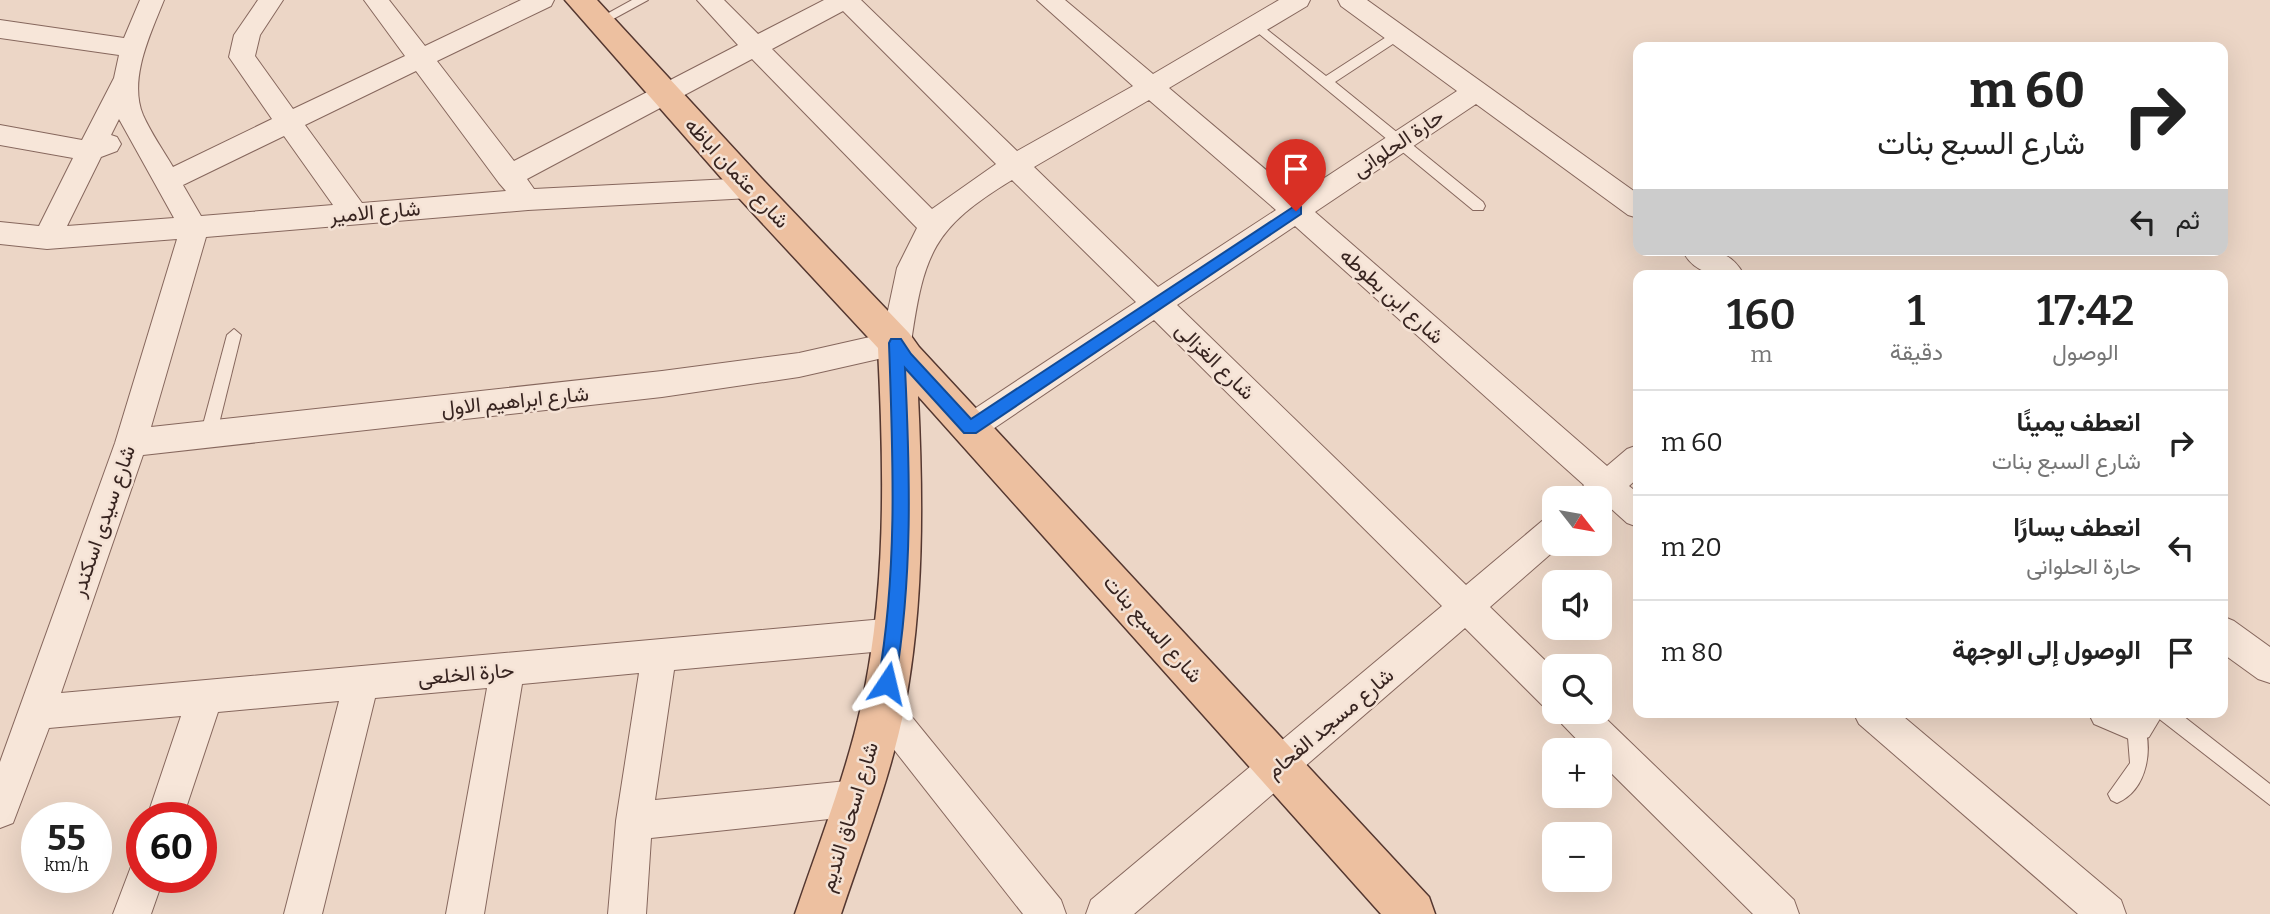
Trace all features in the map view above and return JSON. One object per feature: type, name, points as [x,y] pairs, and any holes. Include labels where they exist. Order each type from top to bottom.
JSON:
[{"type":"main road","name":"شارع عثمان اباظه","points":[[590,11],[750,188],[896,343]]},
{"type":"main road","name":"شارع السبع بنات","points":[[896,343],[906,358],[1412,914]]},
{"type":"main road","name":"شارع اسحاق النديم","points":[[818,914],[857,798],[882,707],[895,634],[902,481],[896,343]]},
{"type":"street","points":[[47,238],[125,81],[133,48],[152,0]]},
{"type":"street","points":[[271,0],[245,38],[241,47],[242,57],[354,213]]},
{"type":"street","points":[[376,0],[528,200]]},
{"type":"street","points":[[167,181],[542,0]]},
{"type":"street","points":[[709,0],[932,226]]},
{"type":"street","points":[[509,176],[845,0]]},
{"type":"street","name":"شارع الغزالى","points":[[845,0],[1542,681]]},
{"type":"street","points":[[896,343],[904,296],[915,258],[932,226],[949,209],[1015,165],[1298,0]]},
{"type":"street","points":[[1350,0],[1633,204]]},
{"type":"street","name":"شارع ابن بطوطه","points":[[1056,2],[1296,211],[1592,486]]},
{"type":"street","points":[[0,29],[133,48]]},
{"type":"street","points":[[125,81],[129,113],[194,229]]},
{"type":"street","name":"حارة الحلوانى","points":[[970,428],[1476,91]]},
{"type":"street","points":[[0,135],[89,151],[139,131]]},
{"type":"street","name":"شارع الامير","points":[[0,233],[47,238],[194,229],[528,200],[750,188]]},
{"type":"street","name":"شارع سيدى اسكندر","points":[[0,810],[131,443],[194,229]]},
{"type":"street","points":[[1704,256],[1723,270]]},
{"type":"street","name":"شارع ابراهيم الاول","points":[[131,443],[676,382],[799,365],[896,343]]},
{"type":"street","points":[[1605,486],[1633,463]]},
{"type":"street","name":"شارع ابن بطوطه","points":[[1612,499],[1633,510]]},
{"type":"street","name":"شارع مسجد الفحام","points":[[1105,914],[1542,541]]},
{"type":"street","name":"حارة الخلعى","points":[[37,712],[895,634]]},
{"type":"street","points":[[2228,636],[2270,667]]},
{"type":"street","points":[[627,914],[634,821],[659,656]]},
{"type":"street","points":[[465,914],[507,670]]},
{"type":"street","points":[[303,914],[361,684]]},
{"type":"street","points":[[170,802],[205,697]]},
{"type":"street","points":[[882,707],[1047,914]]},
{"type":"street","points":[[1878,718],[2107,914]]},
{"type":"street","points":[[1586,724],[1780,914]]},
{"type":"street","points":[[634,821],[857,798]]},
{"type":"street","points":[[132,914],[139,893]]},
{"type":"lane","points":[[590,11],[642,0]]},
{"type":"lane","points":[[1256,25],[1478,206]]},
{"type":"lane","points":[[1326,82],[1398,35]]},
{"type":"lane","points":[[208,436],[234,335]]},
{"type":"lane","points":[[2117,794],[2135,772],[2141,759],[2138,718]]},
{"type":"lane","points":[[2143,718],[2270,796]]},
{"type":"route","points":[[887,683],[895,634],[901,527],[902,481],[896,343],[906,358],[970,428],[1296,211]]}]
